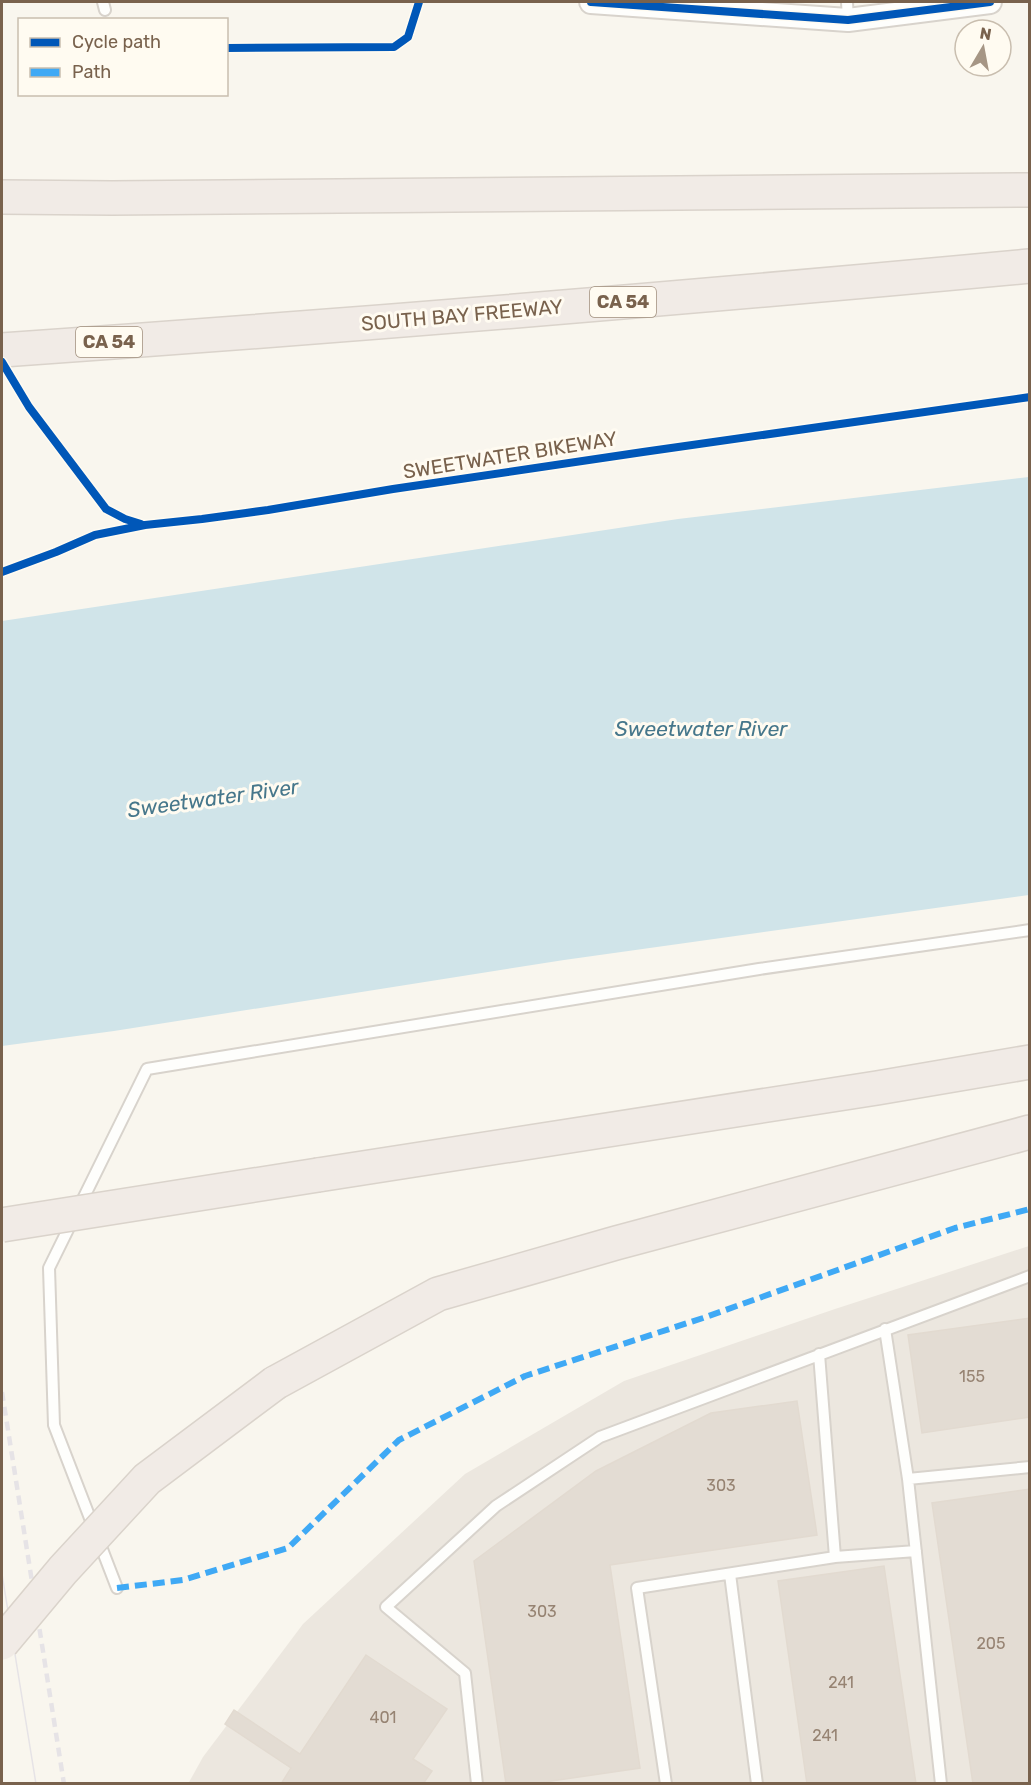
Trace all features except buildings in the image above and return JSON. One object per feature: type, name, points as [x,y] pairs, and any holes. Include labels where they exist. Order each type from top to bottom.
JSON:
[{"type":"highway","points":[[2,197],[1029,190]]},
{"type":"highway","name":"SOUTH BAY FREEWAY","points":[[2,350],[217,335],[1029,266]]},
{"type":"highway","points":[[2,1225],[877,1088],[1029,1062]]},
{"type":"highway","points":[[2,1643],[63,1570],[147,1479],[275,1383],[438,1294],[616,1243],[1029,1132]]},
{"type":"street","points":[[591,2],[848,11],[990,2]]},
{"type":"lane","points":[[117,1588],[54,1425],[49,1268],[147,1069],[759,969],[1029,930]]},
{"type":"lane","points":[[477,1784],[465,1673],[386,1607],[496,1506],[600,1437],[1029,1276]]},
{"type":"lane","points":[[885,1329],[908,1479],[941,1784]]},
{"type":"lane","points":[[819,1354],[835,1557]]},
{"type":"lane","points":[[908,1479],[1029,1467]]},
{"type":"lane","points":[[666,1784],[637,1588],[835,1557],[916,1551]]},
{"type":"lane","points":[[730,1574],[757,1784]]},
{"type":"shaded area","points":[[1029,1246],[1029,1783],[188,1784],[203,1757],[303,1624],[465,1474],[624,1381]]},
{"type":"water","name":"Sweetwater River","points":[[1029,477],[1029,895],[564,960],[114,1031],[2,1046],[2,621],[678,519]]},
{"type":"tram line","points":[[2,1574],[36,1784]]},
{"type":"railway","points":[[2,1392],[64,1784]]},
{"type":"marked path","points":[[117,1588],[183,1580],[288,1548],[399,1440],[525,1376],[703,1318],[955,1228],[1030,1209]]},
{"type":"cycle path","points":[[228,48],[394,47],[408,37],[419,2]]},
{"type":"cycle path","points":[[591,2],[848,20],[990,2]]},
{"type":"cycle path","points":[[2,362],[29,407],[106,509],[141,524]]},
{"type":"cycle path","name":"SWEETWATER BIKEWAY","points":[[2,572],[95,535],[145,525],[268,510],[393,489],[1030,397]]}]
